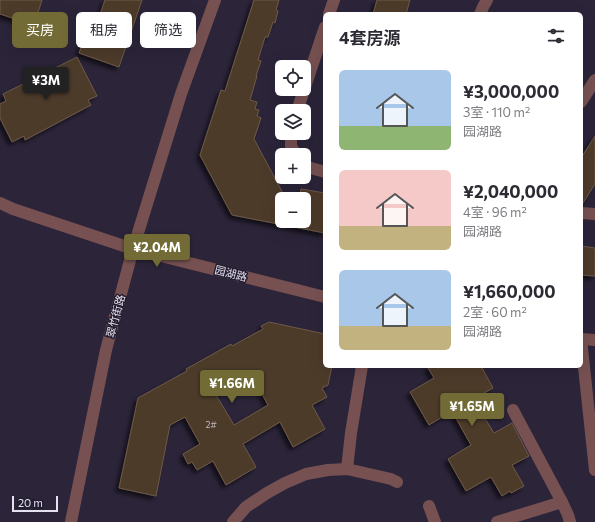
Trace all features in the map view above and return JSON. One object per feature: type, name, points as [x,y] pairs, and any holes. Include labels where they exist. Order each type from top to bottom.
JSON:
[{"type":"street","name":"翠竹街路","points":[[71,522],[106,350],[133,249],[181,94],[215,0]]},
{"type":"street","points":[[330,12],[334,0]]},
{"type":"street","points":[[481,12],[487,0]]},
{"type":"street","points":[[299,104],[323,33]]},
{"type":"street","points":[[583,99],[595,80]]},
{"type":"street","points":[[311,168],[323,171]]},
{"type":"street","name":"园湖路","points":[[0,203],[13,209],[133,249],[323,296]]},
{"type":"street","points":[[583,213],[595,214]]},
{"type":"street","points":[[583,339],[595,340]]},
{"type":"street","points":[[583,358],[595,470]]},
{"type":"street","points":[[347,469],[351,433],[362,368]]},
{"type":"street","points":[[513,410],[562,502],[570,522]]},
{"type":"street","points":[[234,522],[246,507],[267,492],[306,474],[328,470],[347,469],[391,479],[397,482]]},
{"type":"street","points":[[497,522],[562,502]]},
{"type":"street","points":[[428,506],[435,522]]},
{"type":"building","points":[[0,0],[42,0],[38,12],[12,12],[12,18],[0,14]]},
{"type":"building","points":[[105,0],[142,0],[132,29],[132,12],[101,12]]},
{"type":"building","points":[[254,0],[279,0],[276,10],[278,11],[275,23],[273,22],[268,37],[265,37],[258,60],[261,61],[250,100],[257,102],[255,109],[259,110],[257,116],[261,118],[254,139],[275,178],[275,184],[278,184],[282,192],[275,192],[275,223],[232,215],[200,155],[221,90],[225,91]]},
{"type":"building","points":[[377,0],[410,0],[407,12],[374,12]]},
{"type":"building","points":[[81,48],[126,48],[119,67],[79,53]]},
{"type":"building","points":[[77,57],[97,96],[88,100],[91,105],[25,140],[24,136],[12,142],[0,118],[0,104],[6,101],[3,94]]},
{"type":"building","points":[[595,136],[595,184],[583,203],[583,155]]},
{"type":"building","points":[[301,189],[323,193],[323,233],[299,228],[311,228],[311,192],[300,192]]},
{"type":"building","points":[[583,246],[595,248],[595,276],[583,275]]},
{"type":"building","points":[[269,322],[323,334],[323,368],[332,368],[328,385],[322,388],[327,397],[312,405],[325,429],[293,447],[280,422],[243,444],[256,467],[226,485],[213,461],[197,470],[192,462],[188,464],[183,454],[200,444],[185,417],[170,425],[156,496],[119,488],[138,398],[187,371],[186,369],[231,344],[232,346],[263,329],[261,326]],"holes":[[[253,375],[264,395],[263,396],[268,405],[234,425],[216,395]]]},
{"type":"building","points":[[428,368],[482,368],[493,388],[473,399],[494,433],[512,423],[529,456],[512,465],[524,486],[511,493],[510,491],[502,496],[491,477],[466,491],[448,459],[471,445],[452,411],[429,425],[410,392],[434,378]]}]
